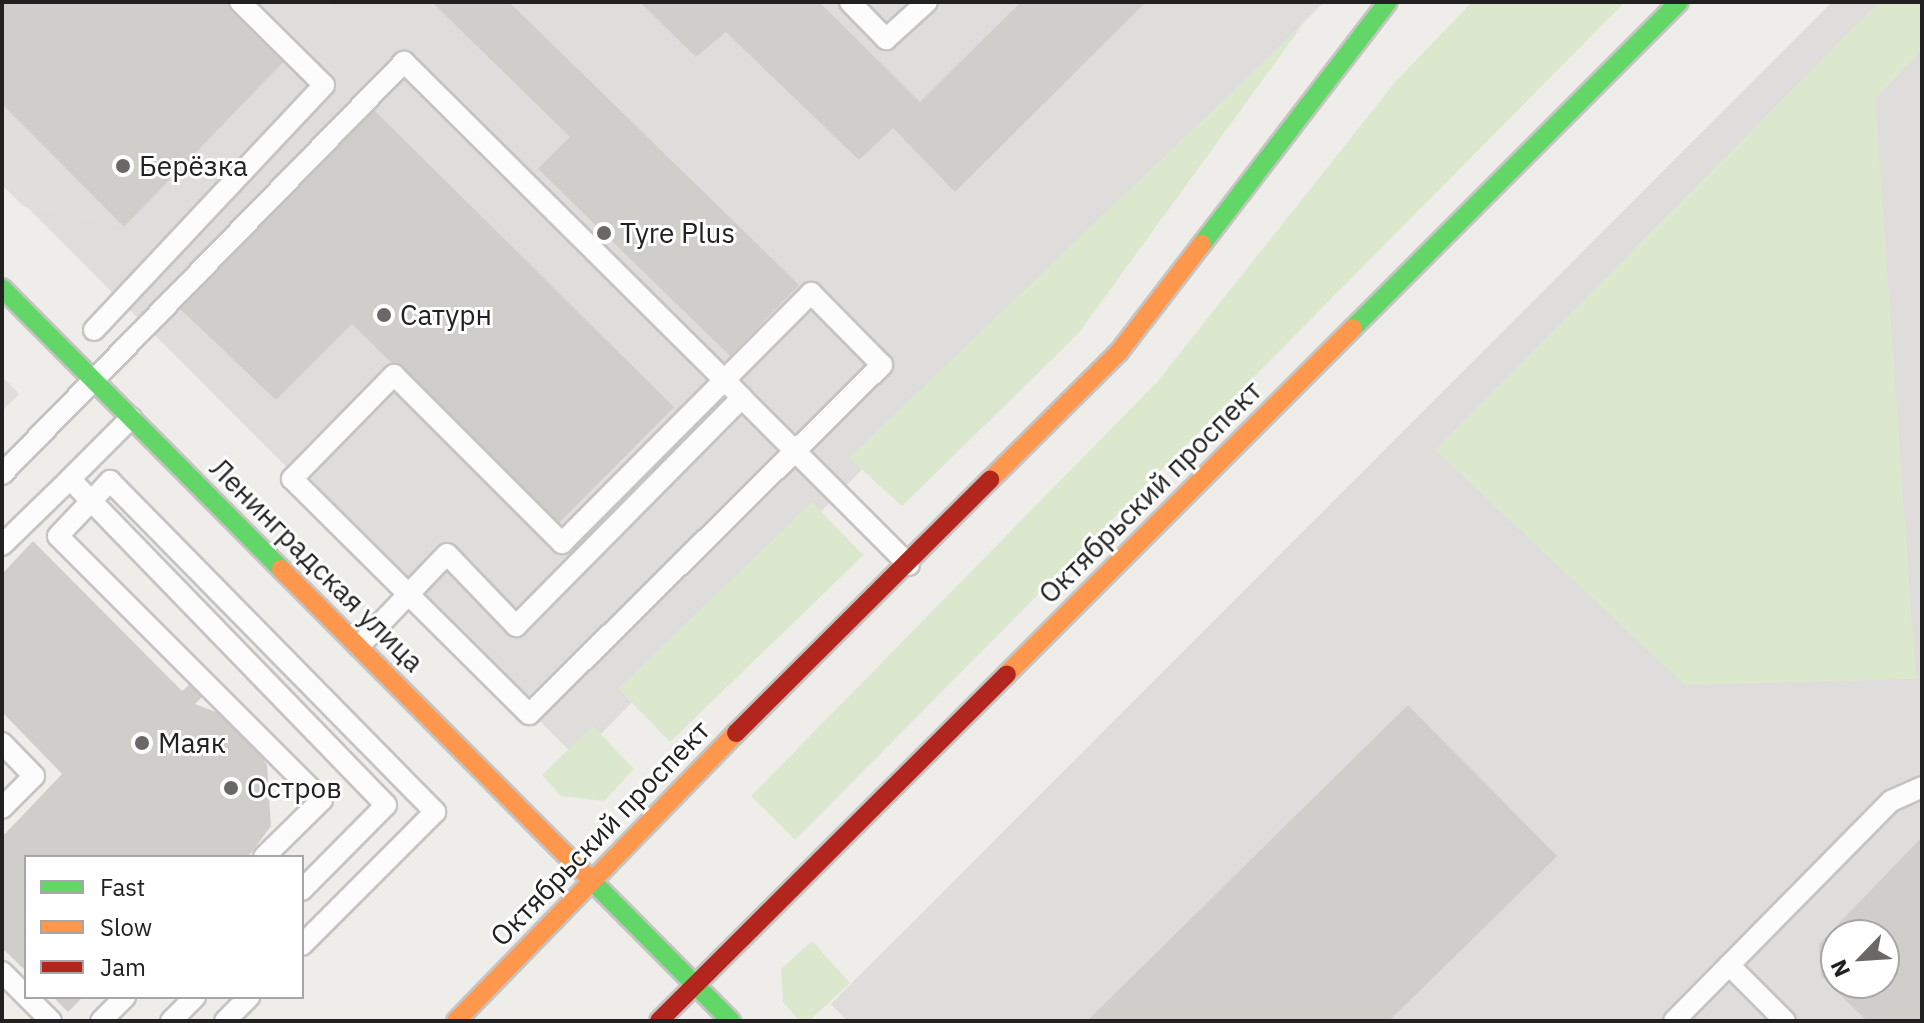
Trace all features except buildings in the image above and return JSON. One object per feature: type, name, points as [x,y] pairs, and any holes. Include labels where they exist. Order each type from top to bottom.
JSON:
[{"type":"main road","name":"Октябрьский проспект","points":[[456,1021],[1119,352],[1388,2]]},
{"type":"main road","name":"Октябрьский проспект","points":[[659,1021],[1679,2]]},
{"type":"main road","name":"Ленинградская улица","points":[[2,288],[731,1021]]},
{"type":"lane","points":[[94,330],[324,85],[240,2]]},
{"type":"lane","points":[[850,2],[886,39],[927,2]]},
{"type":"lane","points":[[2,474],[404,62],[909,565]]},
{"type":"lane","points":[[811,293],[882,365],[529,714],[292,479],[394,375],[562,543],[724,380],[811,293]]},
{"type":"lane","points":[[359,646],[447,554],[516,626],[742,398]]},
{"type":"lane","points":[[2,545],[131,418]]},
{"type":"lane","points":[[70,479],[386,805],[304,888]]},
{"type":"lane","points":[[266,855],[322,800],[58,536],[110,481],[435,812],[304,943]]},
{"type":"lane","points":[[2,743],[34,776],[2,808]]},
{"type":"lane","points":[[1674,1021],[1891,801],[1922,787]]},
{"type":"lane","points":[[1729,965],[1785,1021]]},
{"type":"lane","points":[[2,972],[24,995]]},
{"type":"lane","points":[[28,999],[51,1021]]},
{"type":"lane","points":[[101,1021],[123,999]]},
{"type":"lane","points":[[171,1021],[193,999]]},
{"type":"lane","points":[[225,1021],[247,999]]},
{"type":"shaded area","points":[[2,2],[1324,2],[577,758],[2,182]]},
{"type":"shaded area","points":[[245,2],[330,2],[365,37],[327,82]]},
{"type":"shaded area","points":[[1832,2],[1922,2],[1922,1021],[847,1021],[831,1004]]},
{"type":"shaded area","points":[[2,104],[124,227],[23,206],[2,185]]},
{"type":"shaded area","points":[[2,376],[19,394],[2,411]]},
{"type":"green space","points":[[1472,2],[1625,2],[795,840],[751,796],[1157,382],[1396,81]]},
{"type":"green space","points":[[1879,2],[1922,2],[1922,50],[1875,99],[1916,679],[1685,685],[1435,450]]},
{"type":"green space","points":[[1304,23],[1078,334],[902,506],[849,458]]},
{"type":"green space","points":[[812,502],[863,555],[670,742],[618,689]]},
{"type":"green space","points":[[593,726],[634,769],[604,801],[561,796],[542,775]]},
{"type":"green space","points":[[812,941],[850,983],[809,1021],[800,1021],[783,1002],[781,969]]},
{"type":"traffic: fast","points":[[1202,244],[1388,2]]},
{"type":"traffic: fast","points":[[1353,328],[1679,2]]},
{"type":"traffic: fast","points":[[2,288],[281,569]]},
{"type":"traffic: fast","points":[[588,877],[731,1021]]},
{"type":"traffic: slow","points":[[990,480],[1119,352],[1202,244]]},
{"type":"traffic: slow","points":[[1007,674],[1353,328]]},
{"type":"traffic: slow","points":[[281,569],[588,877]]},
{"type":"traffic: slow","points":[[456,1021],[736,733]]},
{"type":"traffic: jam","points":[[736,733],[990,480]]},
{"type":"traffic: jam","points":[[659,1021],[1007,674]]},
{"type":"place","name":"Берёзка","points":[[123,166]]},
{"type":"place","name":"Tyre Plus","points":[[604,233]]},
{"type":"place","name":"Сатурн","points":[[384,315]]},
{"type":"place","name":"Маяк","points":[[142,743]]},
{"type":"place","name":"Остров","points":[[231,788]]}]
